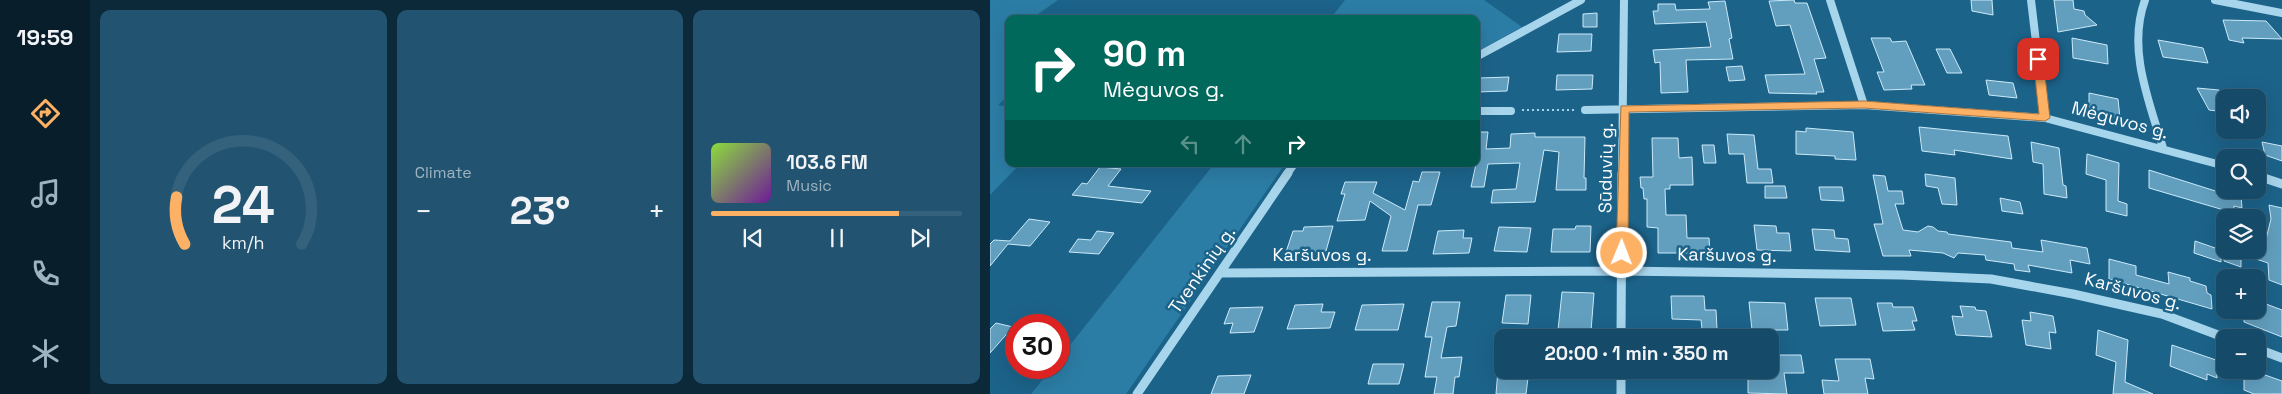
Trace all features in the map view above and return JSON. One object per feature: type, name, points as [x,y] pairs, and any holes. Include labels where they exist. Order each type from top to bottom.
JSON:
[{"type":"street","points":[[1480,55],[1581,0]]},
{"type":"street","name":"Sūduvių g.","points":[[1621,329],[1624,109],[1622,17],[1624,0]]},
{"type":"street","points":[[1830,0],[1864,105]]},
{"type":"street","points":[[2031,0],[2045,118]]},
{"type":"street","points":[[2145,0],[2140,11],[2137,52],[2163,148]]},
{"type":"street","points":[[2215,0],[2282,13]]},
{"type":"street","name":"Mėguvos g.","points":[[1585,110],[1864,105],[2045,118],[2216,163]]},
{"type":"street","points":[[1480,111],[1511,111]]},
{"type":"street","name":"Tvenkinių g.","points":[[1137,394],[1292,167]]},
{"type":"street","points":[[2266,179],[2282,184]]},
{"type":"street","name":"Karšuvos g.","points":[[1220,274],[1622,271],[1902,275],[1990,279],[2073,294],[2162,314],[2216,334]]},
{"type":"street","points":[[2266,352],[2282,358]]},
{"type":"street","points":[[1621,379],[1621,394]]},
{"type":"path","points":[[1511,111],[1585,110]]},
{"type":"shaded area","points":[[990,0],[1058,0],[1037,15],[1005,15],[1005,99],[998,105],[1005,106],[1005,167],[1017,167],[990,195]]},
{"type":"shaded area","points":[[1345,0],[1484,0],[1522,27],[1480,50],[1480,15],[1333,15]]},
{"type":"shaded area","points":[[1212,167],[1283,167],[1126,394],[1031,394],[1043,379],[1070,379],[1070,345]]},
{"type":"building","points":[[1794,0],[1795,3],[1807,3],[1826,58],[1814,59],[1824,92],[1816,92],[1817,94],[1769,93],[1765,75],[1805,74],[1790,25],[1776,26],[1769,1]]},
{"type":"building","points":[[1971,0],[1992,0],[1993,15],[1972,11]]},
{"type":"building","points":[[2054,0],[2073,0],[2074,9],[2084,11],[2085,15],[2097,25],[2058,32]]},
{"type":"building","points":[[1725,1],[1732,38],[1729,39],[1733,59],[1686,60],[1688,92],[1661,93],[1660,62],[1655,63],[1653,50],[1711,47],[1706,22],[1655,24],[1653,11],[1658,11],[1658,4],[1675,4],[1676,10],[1710,9],[1708,2]]},
{"type":"building","points":[[1597,13],[1597,27],[1583,27],[1583,14]]},
{"type":"building","points":[[2223,20],[2266,21],[2282,39],[2242,38],[2244,43],[2229,40]]},
{"type":"building","points":[[1559,34],[1592,34],[1591,51],[1557,52]]},
{"type":"building","points":[[1871,38],[1890,38],[1892,42],[1906,41],[1925,85],[1911,85],[1912,89],[1884,90],[1877,72],[1884,72]]},
{"type":"building","points":[[2072,38],[2107,45],[2108,64],[2073,58]]},
{"type":"building","points":[[2158,40],[2203,48],[2208,63],[2163,57]]},
{"type":"building","points":[[1936,49],[1950,49],[1962,73],[1947,73]]},
{"type":"building","points":[[1742,66],[1745,80],[1729,81],[1726,67]]},
{"type":"building","points":[[1557,75],[1593,75],[1592,89],[1556,90]]},
{"type":"building","points":[[1509,77],[1507,91],[1480,92],[1480,78]]},
{"type":"building","points":[[1986,80],[2013,83],[2017,98],[1989,95]]},
{"type":"building","points":[[2197,88],[2216,90],[2216,111],[2209,110]]},
{"type":"building","points":[[2089,93],[2118,99],[2120,118],[2089,112]]},
{"type":"building","points":[[1919,127],[2008,136],[2012,159],[1954,150],[1955,155],[1922,151]]},
{"type":"building","points":[[1806,128],[1853,132],[1856,160],[1835,159],[1835,156],[1796,154],[1796,131],[1806,132]]},
{"type":"building","points":[[1480,132],[1488,132],[1486,149],[1510,148],[1511,134],[1535,133],[1535,137],[1585,137],[1584,178],[1586,178],[1586,190],[1556,190],[1559,152],[1544,150],[1535,202],[1491,203],[1493,190],[1516,189],[1520,163],[1488,164],[1484,187],[1471,187],[1475,167],[1480,167]]},
{"type":"building","points":[[1727,134],[1754,135],[1758,169],[1771,169],[1773,183],[1747,183],[1744,154],[1729,154]]},
{"type":"building","points":[[1652,138],[1678,138],[1679,158],[1692,157],[1693,185],[1670,185],[1670,189],[1665,189],[1666,215],[1686,215],[1687,238],[1709,238],[1710,253],[1658,253],[1658,228],[1647,227],[1647,199],[1644,199],[1640,177],[1653,177]]},
{"type":"building","points":[[2031,142],[2059,148],[2063,185],[2066,186],[2067,198],[2044,194],[2043,164],[2033,162]]},
{"type":"building","points":[[2262,142],[2282,146],[2282,161],[2266,155],[2266,149],[2264,149]]},
{"type":"building","points":[[1702,145],[1714,145],[1716,163],[1704,163]]},
{"type":"building","points":[[2087,154],[2119,163],[2118,201],[2127,204],[2127,216],[2106,211],[2106,180],[2086,174]]},
{"type":"building","points":[[1100,167],[1121,169],[1108,186],[1151,191],[1142,203],[1072,195],[1082,183],[1087,184]]},
{"type":"building","points":[[2149,170],[2216,191],[2216,199],[2241,199],[2242,208],[2234,206],[2234,209],[2220,209],[2149,188]]},
{"type":"building","points":[[1422,172],[1440,172],[1431,205],[1418,205],[1407,251],[1382,251],[1391,216],[1370,201],[1365,220],[1337,221],[1345,194],[1341,194],[1345,182],[1377,182],[1373,193],[1405,210],[1413,181],[1419,182]]},
{"type":"building","points":[[1925,174],[1955,178],[1957,205],[1942,204],[1938,188],[1926,186]]},
{"type":"building","points":[[1873,175],[1885,176],[1888,191],[1902,191],[1904,204],[1895,204],[1903,230],[1918,232],[1928,226],[1948,234],[2011,242],[2012,248],[2043,252],[2041,240],[2087,248],[2090,264],[2070,260],[2072,273],[2028,265],[2030,272],[2015,270],[2014,264],[1986,260],[1985,255],[1958,253],[1954,258],[1943,253],[1909,250],[1911,256],[1883,256],[1874,224],[1883,224]]},
{"type":"building","points":[[1765,186],[1785,186],[1787,198],[1765,198]]},
{"type":"building","points":[[1819,187],[1842,187],[1844,201],[1821,200]]},
{"type":"building","points":[[2000,198],[2020,202],[2023,214],[2002,211]]},
{"type":"building","points":[[2269,205],[2282,208],[2282,285],[2269,280],[2268,263],[2256,259],[2266,259],[2266,239],[2271,219]]},
{"type":"building","points":[[1029,219],[1050,222],[1030,246],[1008,244],[990,266],[990,244],[994,240],[1010,241]]},
{"type":"building","points":[[1754,225],[1776,226],[1777,233],[1789,233],[1791,251],[1757,250]]},
{"type":"building","points":[[1333,226],[1326,251],[1286,252],[1293,231],[1303,231],[1304,227]]},
{"type":"building","points":[[1576,226],[1591,226],[1590,252],[1551,252],[1553,229],[1575,229]]},
{"type":"building","points":[[1499,227],[1531,228],[1527,252],[1494,251]]},
{"type":"building","points":[[1812,229],[1834,230],[1835,238],[1848,239],[1850,252],[1815,250]]},
{"type":"building","points":[[1464,230],[1463,238],[1472,238],[1469,253],[1433,254],[1438,231]]},
{"type":"building","points":[[1097,231],[1114,233],[1099,254],[1069,252],[1078,239],[1091,240]]},
{"type":"building","points":[[2195,241],[2216,248],[2216,259],[2221,259],[2221,262],[2194,253]]},
{"type":"building","points":[[2109,259],[2136,266],[2136,275],[2169,284],[2168,272],[2190,278],[2190,281],[2206,286],[2207,293],[2211,295],[2212,309],[2109,279]]},
{"type":"building","points":[[2224,259],[2241,259],[2241,267],[2224,261]]},
{"type":"building","points":[[1562,292],[1594,293],[1591,329],[1558,329]]},
{"type":"building","points":[[1506,295],[1531,295],[1528,324],[1502,323]]},
{"type":"building","points":[[1671,296],[1704,296],[1705,310],[1716,310],[1717,329],[1702,329],[1701,320],[1672,319]]},
{"type":"building","points":[[1815,298],[1851,298],[1856,325],[1820,326]]},
{"type":"building","points":[[1432,302],[1460,302],[1456,326],[1447,327],[1441,358],[1462,357],[1459,377],[1455,377],[1453,394],[1434,394],[1437,377],[1425,377],[1432,337],[1425,337]]},
{"type":"building","points":[[1749,302],[1785,303],[1788,330],[1752,329]]},
{"type":"building","points":[[1877,303],[1892,303],[1893,307],[1913,307],[1917,321],[1912,321],[1915,330],[1883,331]]},
{"type":"building","points":[[1323,304],[1321,312],[1335,312],[1330,328],[1287,329],[1295,305]]},
{"type":"building","points":[[1404,304],[1398,330],[1355,330],[1362,305]]},
{"type":"building","points":[[2266,304],[2282,310],[2282,337],[2266,331],[2266,329],[2244,322],[2244,319],[2266,319]]},
{"type":"building","points":[[1960,306],[1975,307],[1976,310],[1986,311],[1992,337],[1956,335],[1952,316],[1963,317]]},
{"type":"building","points":[[1263,307],[1254,332],[1230,333],[1233,323],[1224,324],[1230,308]]},
{"type":"building","points":[[2030,312],[2053,316],[2056,333],[2049,332],[2051,349],[2026,345],[2022,320],[2031,321]]},
{"type":"building","points":[[996,323],[1005,325],[1005,336],[990,353],[990,329]]},
{"type":"building","points":[[2098,330],[2128,340],[2125,382],[2153,394],[2113,394],[2116,362],[2096,355]]},
{"type":"building","points":[[2172,345],[2216,360],[2216,378],[2207,374],[2207,380],[2170,366]]},
{"type":"building","points":[[1779,355],[1801,355],[1804,373],[1784,373],[1787,394],[1748,393],[1748,379],[1779,379]]},
{"type":"building","points":[[1835,359],[1870,359],[1874,379],[1865,378],[1868,394],[1824,394],[1822,380],[1839,381]]},
{"type":"building","points":[[1373,364],[1404,364],[1399,384],[1368,384]]},
{"type":"building","points":[[1251,375],[1244,394],[1211,394],[1218,376]]},
{"type":"building","points":[[2266,375],[2282,381],[2282,394],[2254,394],[2244,390],[2244,379],[2266,379]]},
{"type":"building","points":[[1497,379],[1528,379],[1526,394],[1496,394]]},
{"type":"route","points":[[1622,253],[1624,109],[1864,105],[2045,118],[2038,59]]}]
